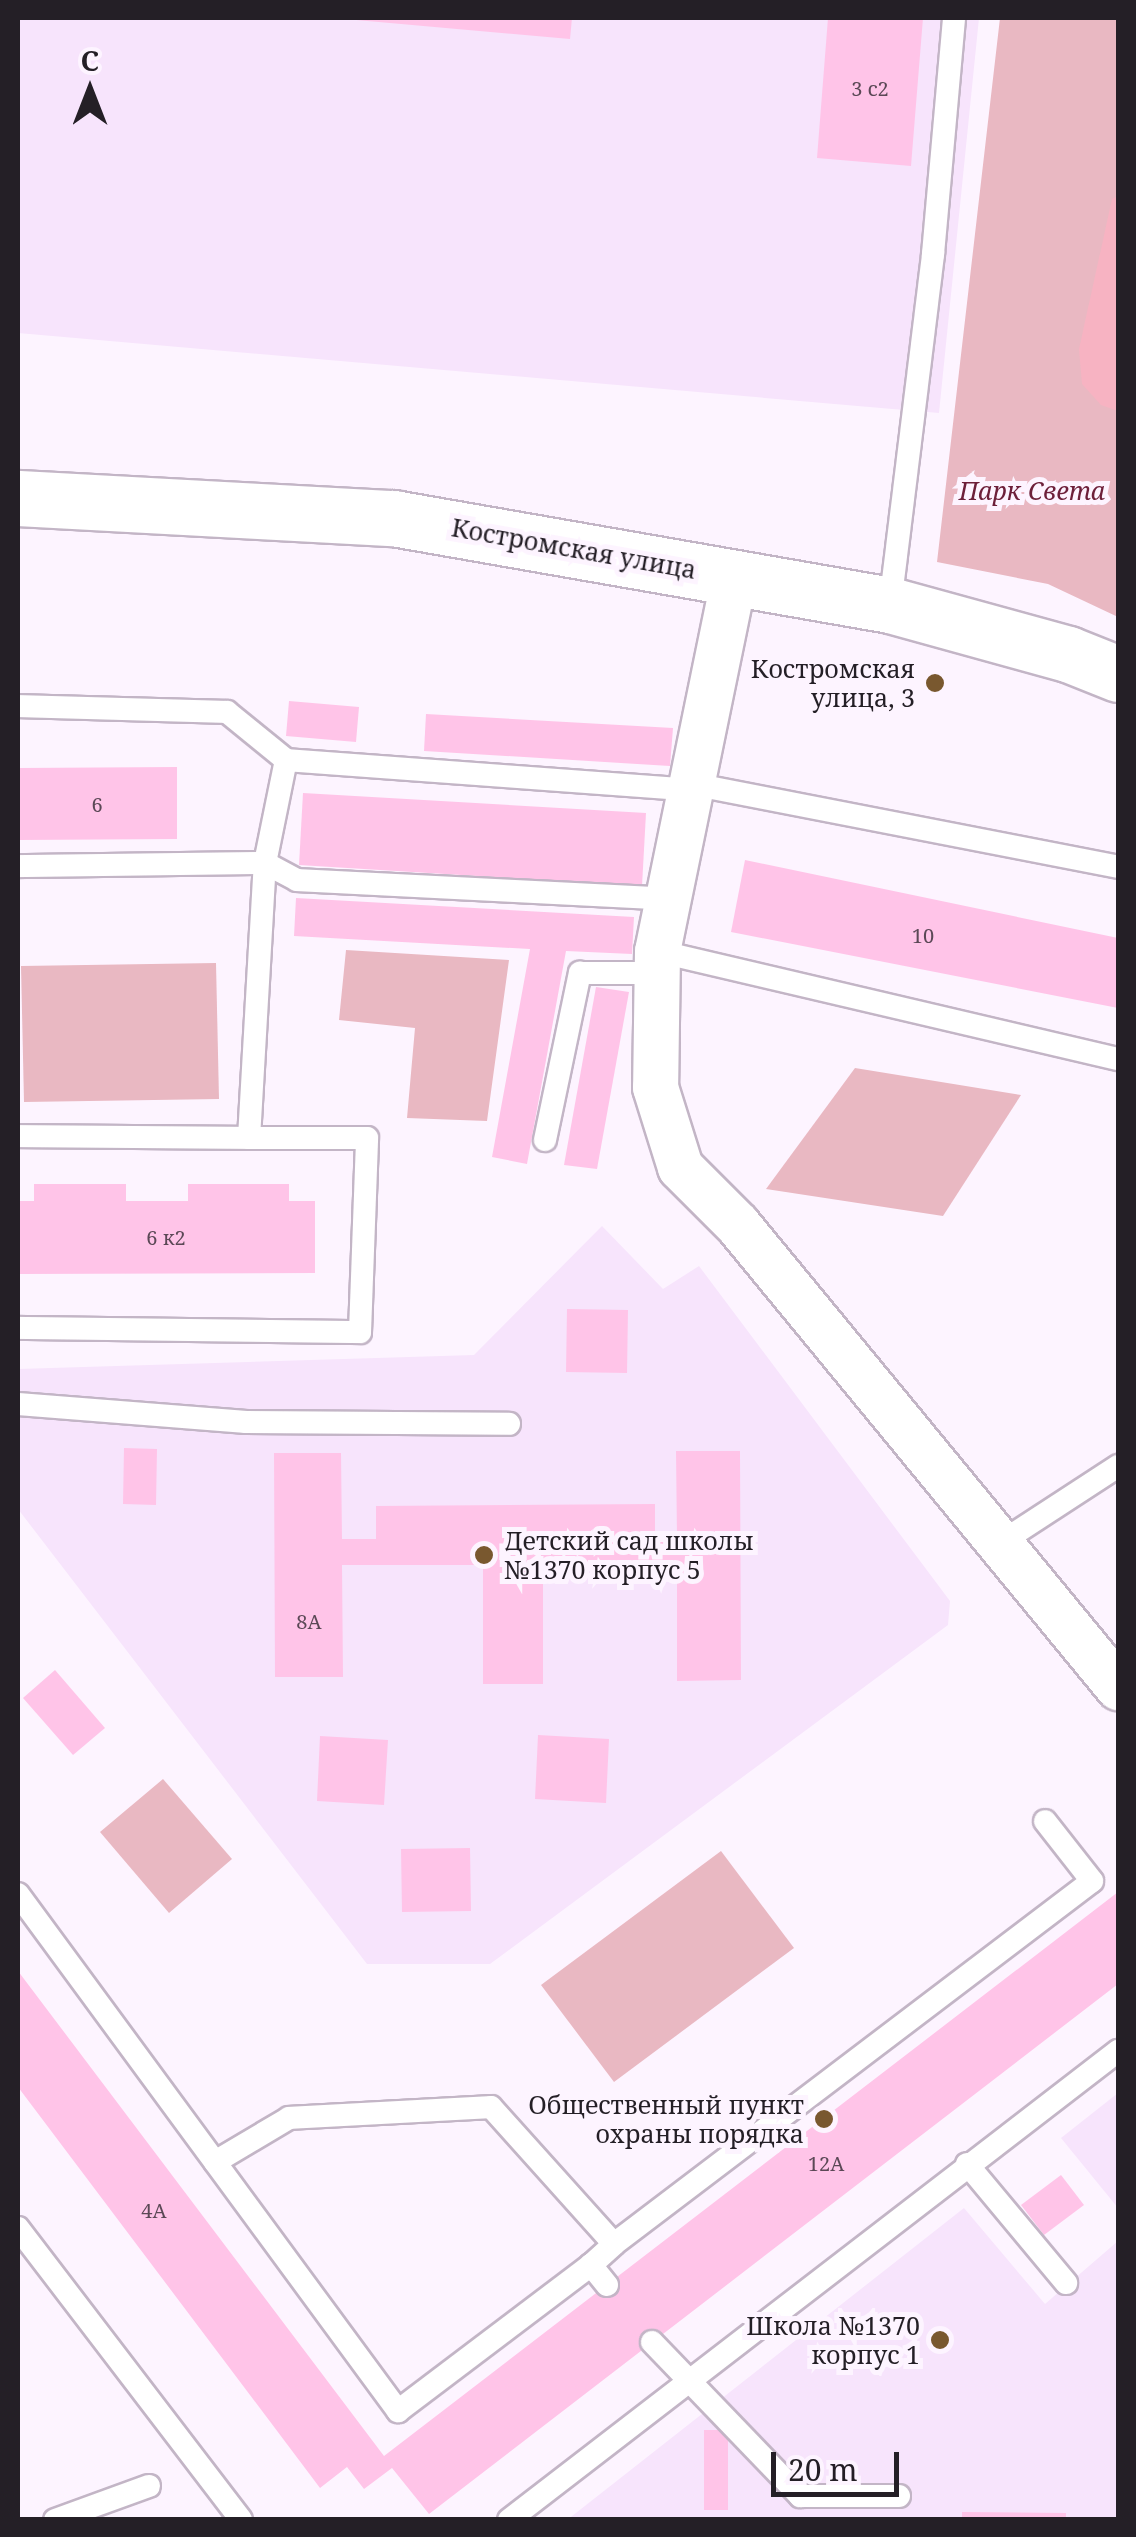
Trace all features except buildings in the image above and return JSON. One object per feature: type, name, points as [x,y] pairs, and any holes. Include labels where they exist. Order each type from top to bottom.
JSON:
[{"type":"street","name":"Костромская улица","points":[[18,498],[393,518],[890,606],[1118,674]]},
{"type":"street","points":[[734,576],[657,962],[656,1087],[680,1166],[737,1224],[1118,1687]]},
{"type":"lane","points":[[890,606],[934,254],[954,18]]},
{"type":"lane","points":[[18,706],[228,712],[286,760],[692,787],[1118,868]]},
{"type":"lane","points":[[248,1138],[265,863],[286,760]]},
{"type":"lane","points":[[18,866],[265,863],[297,880],[668,899]]},
{"type":"lane","points":[[545,1140],[580,973],[657,962],[1118,1059]]},
{"type":"lane","points":[[18,1136],[367,1138],[360,1332],[18,1328]]},
{"type":"lane","points":[[18,1404],[246,1422],[508,1424]]},
{"type":"lane","points":[[1000,1543],[1118,1466]]},
{"type":"lane","points":[[18,1894],[398,2411],[1092,1881],[1045,1821]]},
{"type":"lane","points":[[510,2520],[1118,2051]]},
{"type":"lane","points":[[215,2162],[289,2118],[491,2106],[614,2244]]},
{"type":"lane","points":[[967,2164],[1066,2283]]},
{"type":"lane","points":[[18,2228],[240,2520]]},
{"type":"lane","points":[[591,2264],[606,2285]]},
{"type":"lane","points":[[652,2342],[800,2496],[899,2496]]},
{"type":"lane","points":[[55,2520],[149,2486]]},
{"type":"shaded area","points":[[18,18],[979,18],[939,413],[18,333]]},
{"type":"shaded area","points":[[1118,196],[1118,411],[1101,405],[1082,384],[1079,349],[1112,199]]},
{"type":"shaded area","name":"Детский сад школы №1370 корпус 5","points":[[602,1226],[663,1289],[699,1266],[950,1601],[948,1625],[490,1964],[367,1964],[18,1509],[18,1369],[474,1355]]},
{"type":"shaded area","points":[[1118,2093],[1118,2208],[1061,2138]]},
{"type":"shaded area","name":"Школа №1370 корпус 1","points":[[964,2208],[1045,2304],[1118,2241],[1118,2519],[567,2520]]},
{"type":"green space","name":"Парк Света","points":[[1000,18],[1118,18],[1118,617],[1048,584],[937,562]]},
{"type":"green space","points":[[346,950],[509,960],[487,1121],[407,1118],[415,1028],[339,1020]]},
{"type":"green space","points":[[216,963],[219,1099],[24,1102],[21,966]]},
{"type":"green space","points":[[855,1068],[1021,1095],[943,1216],[766,1189]]},
{"type":"green space","points":[[163,1779],[232,1859],[169,1913],[100,1832]]},
{"type":"green space","points":[[721,1851],[794,1948],[614,2082],[541,1985]]},
{"type":"place","name":"Костромская улица, 3","points":[[935,683]]},
{"type":"place","name":"Детский сад школы №1370 корпус 5","points":[[484,1555]]},
{"type":"place","name":"Общественный пункт охраны порядка","points":[[824,2119]]},
{"type":"place","name":"Школа №1370 корпус 1","points":[[940,2340]]}]
